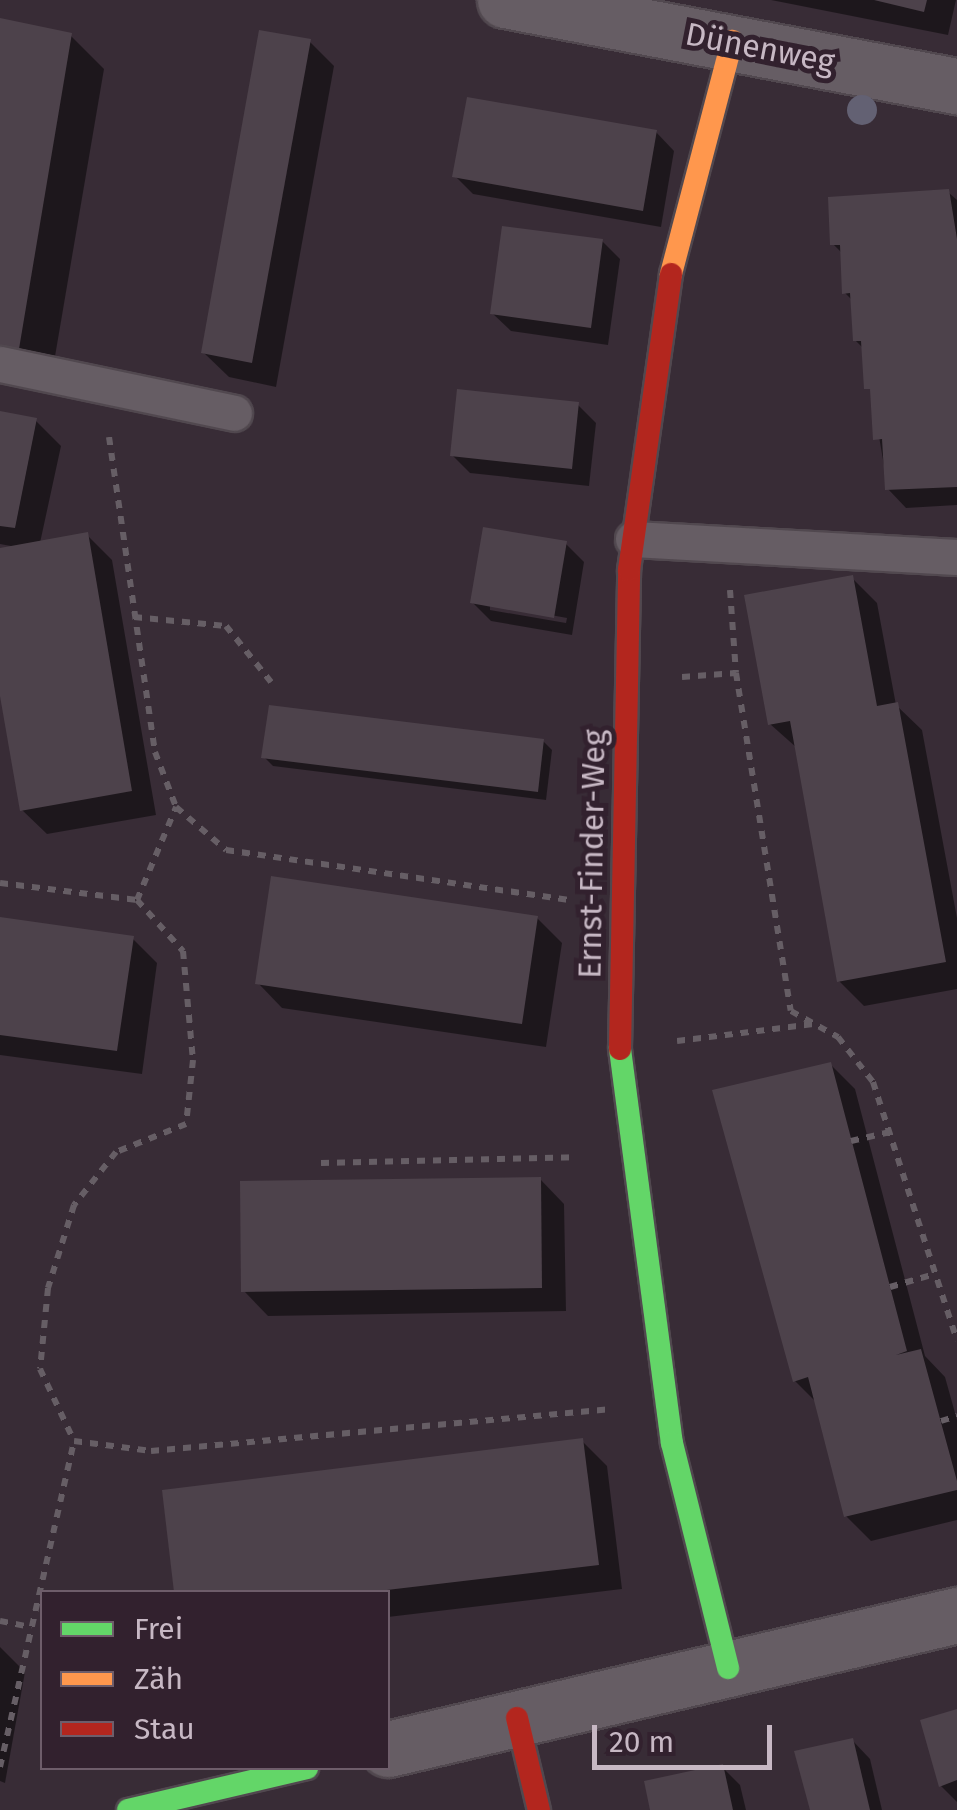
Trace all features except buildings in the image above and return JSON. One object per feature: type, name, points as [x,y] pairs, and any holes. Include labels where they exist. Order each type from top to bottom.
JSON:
[{"type":"street","name":"Dünenweg","points":[[505,0],[619,10],[732,42],[957,86]]},
{"type":"street","name":"Ernst-Finder-Weg","points":[[728,1668],[667,1404],[621,1048],[627,682],[634,539],[667,289],[732,42]]},
{"type":"street","points":[[390,1748],[957,1614]]},
{"type":"street","points":[[517,1718],[539,1810]]},
{"type":"street","points":[[128,1810],[298,1770]]},
{"type":"lane","points":[[0,364],[234,412]]},
{"type":"lane","points":[[634,539],[957,557]]},
{"type":"path","points":[[105,386],[155,752],[176,807],[226,850],[623,908]]},
{"type":"path","points":[[772,546],[736,570],[727,602],[791,1010],[838,1037],[873,1082],[957,1341]]},
{"type":"path","points":[[134,616],[226,626],[272,682]]},
{"type":"path","points":[[627,682],[736,673]]},
{"type":"path","points":[[137,900],[176,807]]},
{"type":"path","points":[[0,884],[137,900],[183,950],[193,1060],[186,1124],[116,1152],[74,1204],[48,1288],[40,1368],[74,1441],[0,1767]]},
{"type":"path","points":[[621,1048],[814,1024]]},
{"type":"path","points":[[852,1141],[889,1132]]},
{"type":"path","points":[[320,1162],[632,1156]]},
{"type":"path","points":[[890,1287],[935,1274]]},
{"type":"path","points":[[74,1441],[150,1452],[667,1404]]},
{"type":"path","points":[[941,1422],[957,1416]]},
{"type":"path","points":[[0,1620],[31,1628]]},
{"type":"traffic: fast","points":[[620,1049],[672,1443],[728,1668]]},
{"type":"traffic: fast","points":[[128,1810],[298,1770]]},
{"type":"traffic: slow","points":[[671,274],[732,41]]},
{"type":"traffic: jam","points":[[620,1049],[629,570],[671,274]]},
{"type":"traffic: jam","points":[[517,1718],[539,1810]]}]
